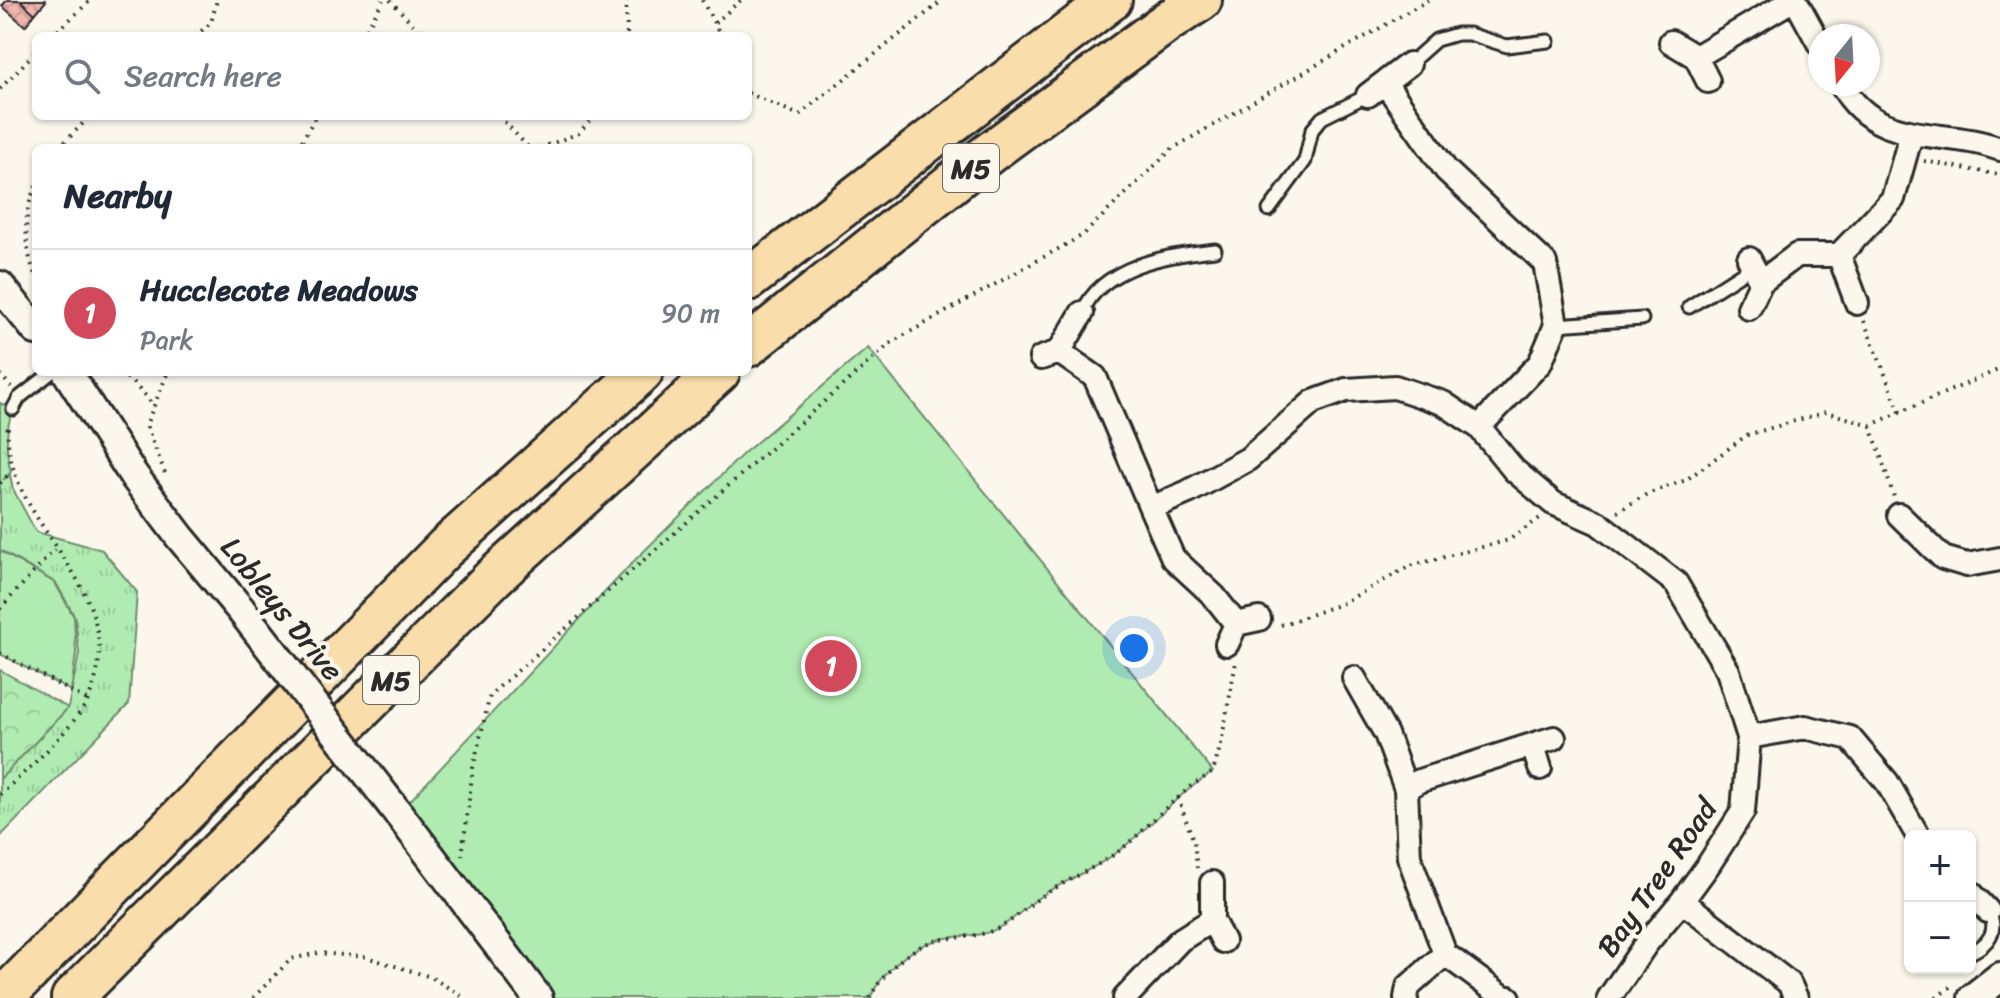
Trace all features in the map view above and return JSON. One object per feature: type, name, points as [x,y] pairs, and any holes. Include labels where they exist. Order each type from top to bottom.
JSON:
[{"type":"highway","name":"M5","points":[[752,277],[1111,0]]},
{"type":"highway","name":"M5","points":[[752,343],[988,154],[1201,0]]},
{"type":"highway","name":"M5","points":[[3,998],[445,548],[638,376]]},
{"type":"highway","name":"M5","points":[[72,998],[494,577],[715,376]]},
{"type":"street","points":[[1696,57],[1788,1],[1797,3],[1808,24]]},
{"type":"street","points":[[1671,42],[1696,57],[1708,81]]},
{"type":"street","points":[[1409,64],[1376,89],[1446,170],[1545,263],[1556,325],[1540,363],[1479,427]]},
{"type":"street","points":[[1848,96],[1883,126],[1911,135],[1942,136],[2000,149]]},
{"type":"street","points":[[1749,308],[1754,269],[1797,255],[1839,255],[1893,199],[1911,135]]},
{"type":"street","points":[[1839,255],[1857,303]]},
{"type":"street","points":[[0,286],[32,325]]},
{"type":"street","points":[[1082,313],[1050,355],[1095,377],[1173,558],[1214,596],[1234,640],[1265,623]]},
{"type":"street","name":"Lobleys Drive","points":[[70,376],[134,476],[241,610],[538,998]]},
{"type":"street","name":"Bay Tree Road","points":[[1151,508],[1188,492],[1248,459],[1313,402],[1346,390],[1395,387],[1443,403],[1479,427],[1514,470],[1553,503],[1598,523],[1676,583],[1728,671],[1749,737],[1743,811],[1682,901],[1646,944],[1609,998]]},
{"type":"street","points":[[1899,515],[1943,558],[1967,565],[2000,559]]},
{"type":"street","points":[[1354,678],[1386,734],[1406,789],[1409,857],[1445,954],[1509,998]]},
{"type":"street","points":[[1749,737],[1805,727],[1850,738],[1887,782],[1915,830]]},
{"type":"street","points":[[1406,789],[1419,781],[1543,742],[1540,768]]},
{"type":"street","points":[[1212,883],[1212,920],[1223,941]]},
{"type":"street","points":[[1976,898],[1988,911]]},
{"type":"street","points":[[1682,901],[1789,983],[1796,998]]},
{"type":"street","points":[[1125,998],[1180,940],[1212,920]]},
{"type":"street","points":[[1406,998],[1408,987],[1445,954]]},
{"type":"street","points":[[1973,998],[2000,977]]},
{"type":"lane","points":[[1409,64],[1436,40],[1457,34],[1469,34],[1507,46],[1548,41]]},
{"type":"lane","points":[[1269,210],[1305,161],[1312,130],[1322,118],[1376,89]]},
{"type":"lane","points":[[1082,313],[1098,288],[1126,272],[1159,258],[1215,250]]},
{"type":"lane","points":[[1689,307],[1754,269]]},
{"type":"lane","points":[[1556,325],[1642,319]]},
{"type":"lane","points":[[13,409],[19,398],[47,376]]},
{"type":"lane","points":[[1976,950],[1993,935],[1993,918],[1988,911]]},
{"type":"path","points":[[56,32],[91,0]]},
{"type":"path","points":[[200,32],[211,23],[217,0]]},
{"type":"path","points":[[365,32],[383,0]]},
{"type":"path","points":[[390,0],[420,32]]},
{"type":"path","points":[[626,0],[627,32]]},
{"type":"path","points":[[702,0],[719,32]]},
{"type":"path","points":[[715,23],[741,0]]},
{"type":"path","points":[[752,95],[799,115],[943,0]]},
{"type":"path","points":[[462,857],[473,768],[490,695],[892,342],[1083,235],[1172,149],[1428,0]]},
{"type":"path","points":[[0,89],[32,55]]},
{"type":"path","points":[[63,144],[86,120]]},
{"type":"path","points":[[300,144],[314,120]]},
{"type":"path","points":[[503,120],[525,144]]},
{"type":"path","points":[[550,144],[579,133],[590,120]]},
{"type":"path","points":[[32,197],[25,216],[32,259]]},
{"type":"path","points":[[1857,303],[1900,412]]},
{"type":"path","points":[[1598,523],[1647,494],[1686,480],[1747,435],[1826,412],[1871,425],[2000,369]]},
{"type":"path","points":[[125,376],[154,407]]},
{"type":"path","points":[[166,376],[146,425],[168,481]]},
{"type":"path","points":[[0,795],[62,733],[87,700],[97,676],[100,648],[94,615],[81,588],[16,488],[6,453],[7,425],[13,409]]},
{"type":"path","points":[[1871,425],[1899,515]]},
{"type":"path","points":[[0,483],[11,472]]},
{"type":"path","points":[[1265,623],[1341,604],[1410,566],[1509,540],[1545,514]]},
{"type":"path","points":[[0,609],[55,549]]},
{"type":"path","points":[[870,998],[876,984],[901,959],[936,940],[966,938],[1001,927],[1040,897],[1123,847],[1162,810],[1213,772],[1234,640]]},
{"type":"path","points":[[0,653],[87,700]]},
{"type":"path","points":[[1178,798],[1194,842],[1197,871],[1212,883]]},
{"type":"path","points":[[253,998],[291,959],[318,953],[366,957],[431,977],[465,998]]},
{"type":"green space","points":[[868,348],[1213,772],[1115,853],[1041,896],[1002,926],[986,933],[937,940],[916,949],[882,979],[870,998],[542,998],[407,804],[635,560],[744,453]]},
{"type":"green space","points":[[0,403],[13,409],[7,440],[11,472],[3,480],[10,475],[13,489],[36,532],[102,550],[137,592],[129,704],[0,837],[0,779],[68,708],[79,654],[75,617],[56,583],[0,550]]},
{"type":"green space","points":[[0,551],[55,583],[74,617],[76,653],[71,691],[0,654]]},
{"type":"green space","points":[[0,670],[68,708],[0,779]]},
{"type":"building","points":[[7,0],[20,0],[35,14],[25,26],[2,6]]},
{"type":"building","points":[[20,0],[45,0],[46,1],[35,14]]},
{"type":"place","name":"Hucclecote Meadows","points":[[831,666]]}]
